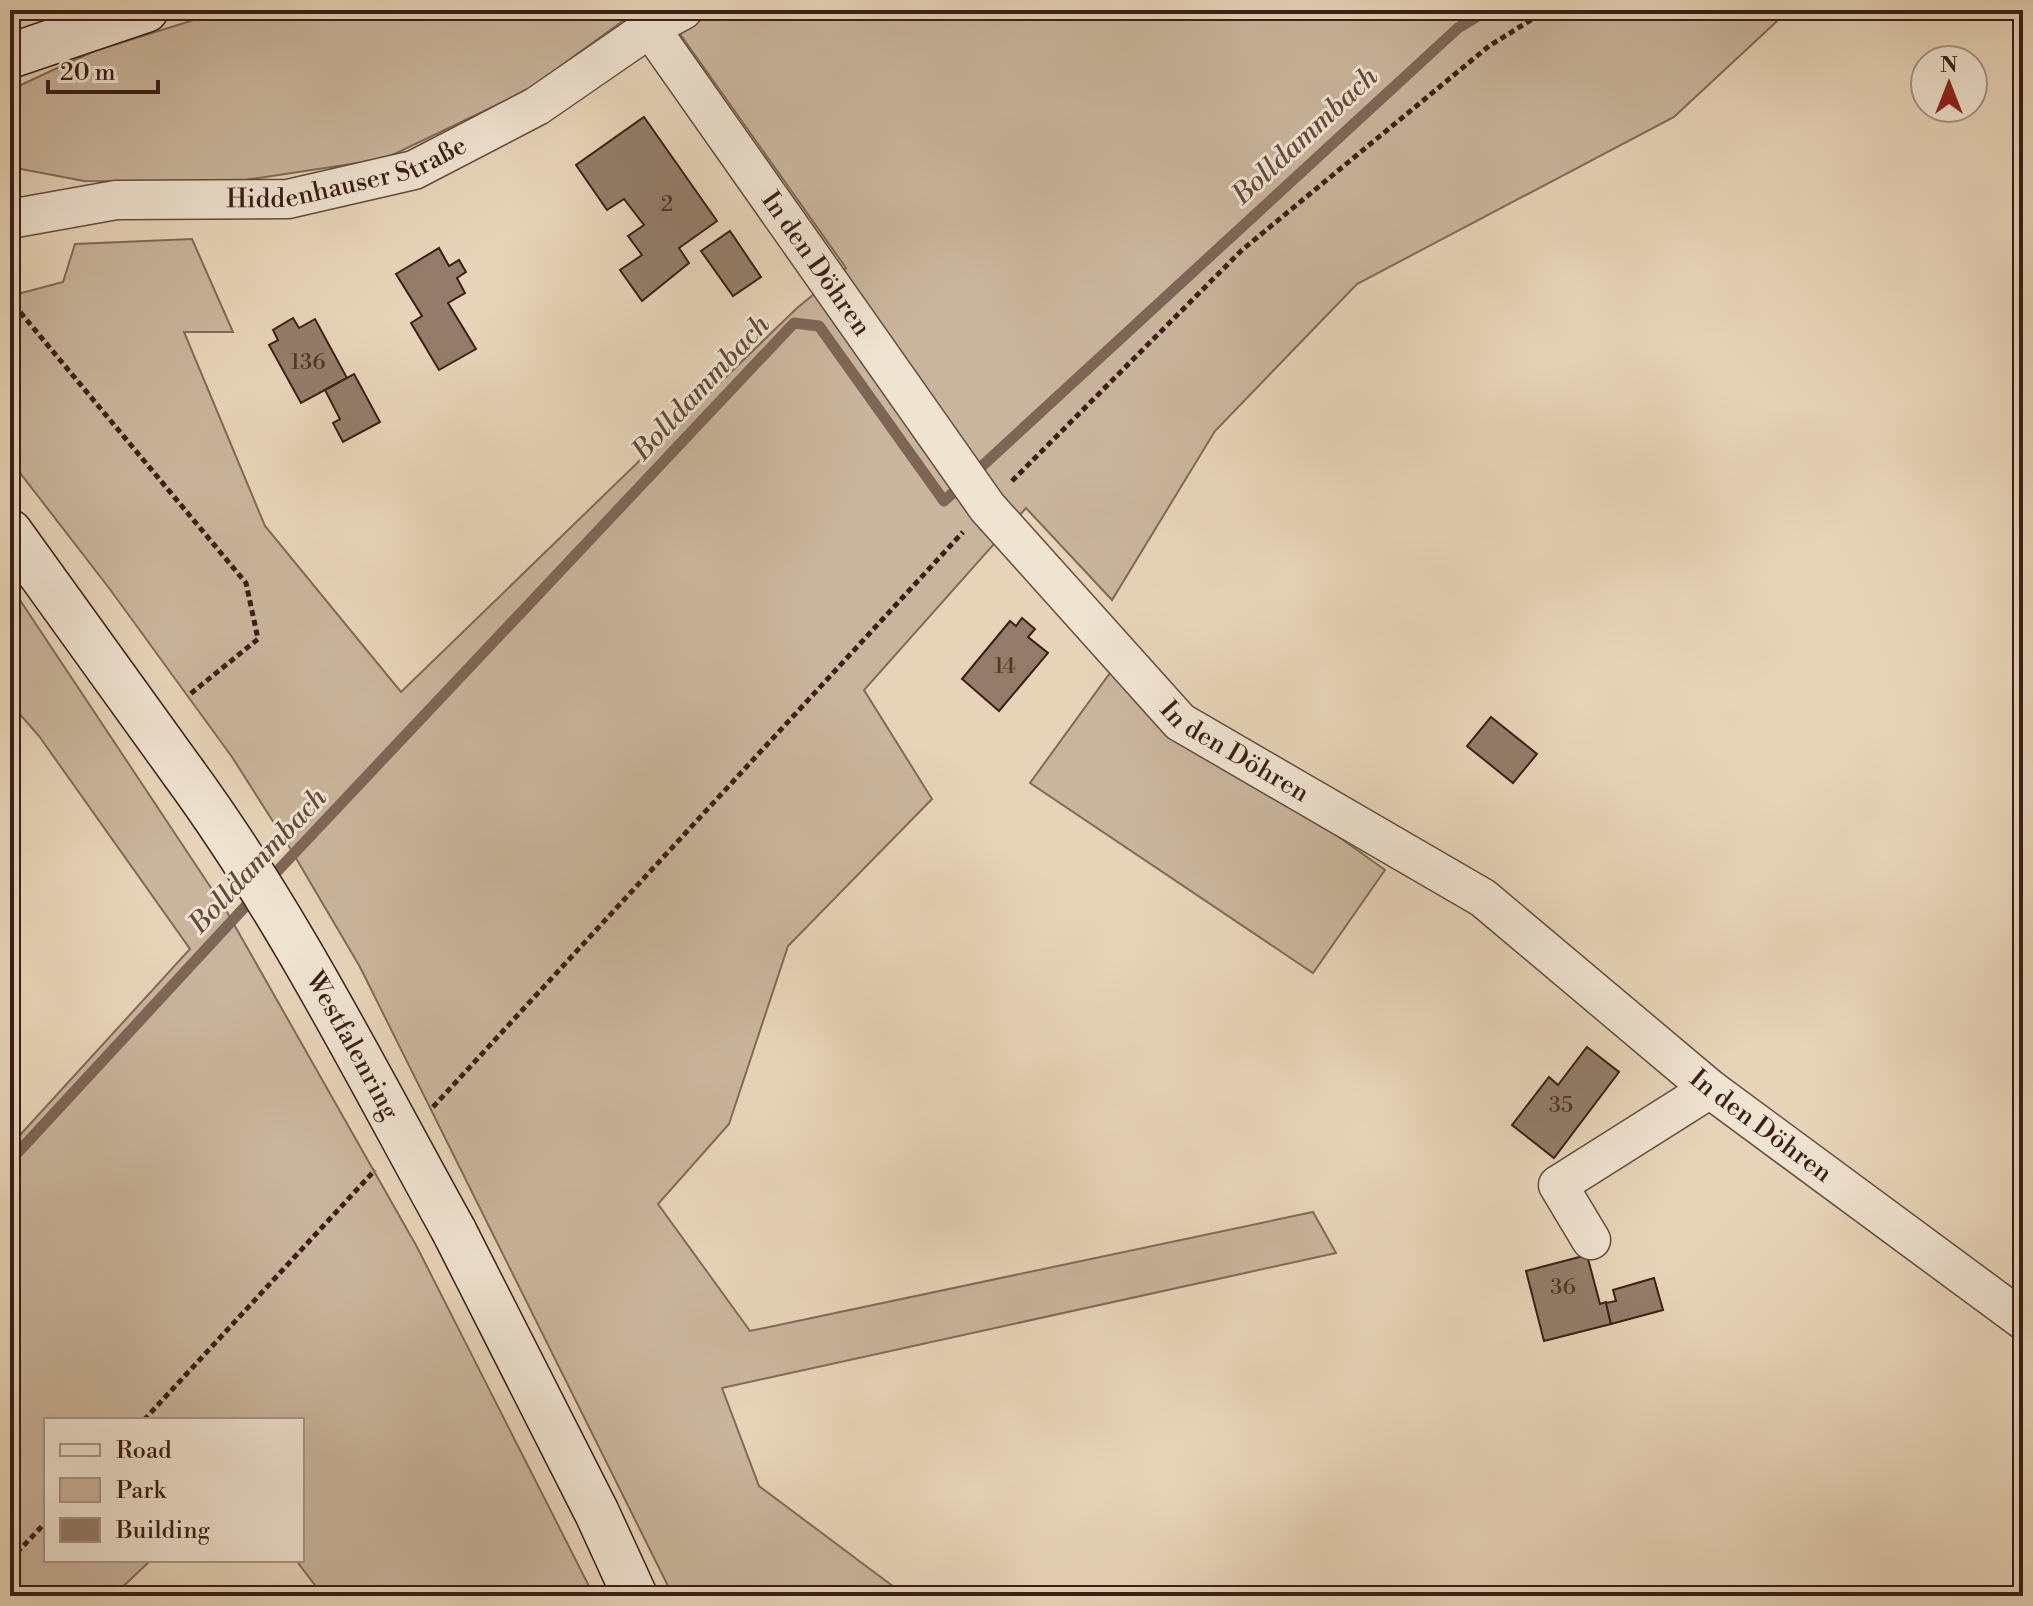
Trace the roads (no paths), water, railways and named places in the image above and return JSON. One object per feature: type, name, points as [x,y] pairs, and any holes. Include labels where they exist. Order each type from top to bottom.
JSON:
[{"type":"main road","points":[[10,56],[146,10]]},
{"type":"main road","name":"Westfalenring","points":[[10,532],[213,812],[309,969],[454,1231],[597,1513],[635,1596]]},
{"type":"street","points":[[650,28],[683,10]]},
{"type":"street","name":"Hiddenhauser Straße","points":[[10,219],[116,200],[288,199],[414,170],[537,106],[650,28]]},
{"type":"street","name":"In den Döhren","points":[[650,28],[982,500],[1180,722],[1483,898],[1710,1089],[2023,1320]]},
{"type":"street","points":[[1591,1240],[1558,1185],[1710,1089]]},
{"type":"waterway","name":"Bolldammbach","points":[[268,881],[794,323],[819,326],[944,501],[1458,28],[1488,10]]},
{"type":"waterway","name":"Bolldammbach","points":[[10,1161],[254,897]]}]
